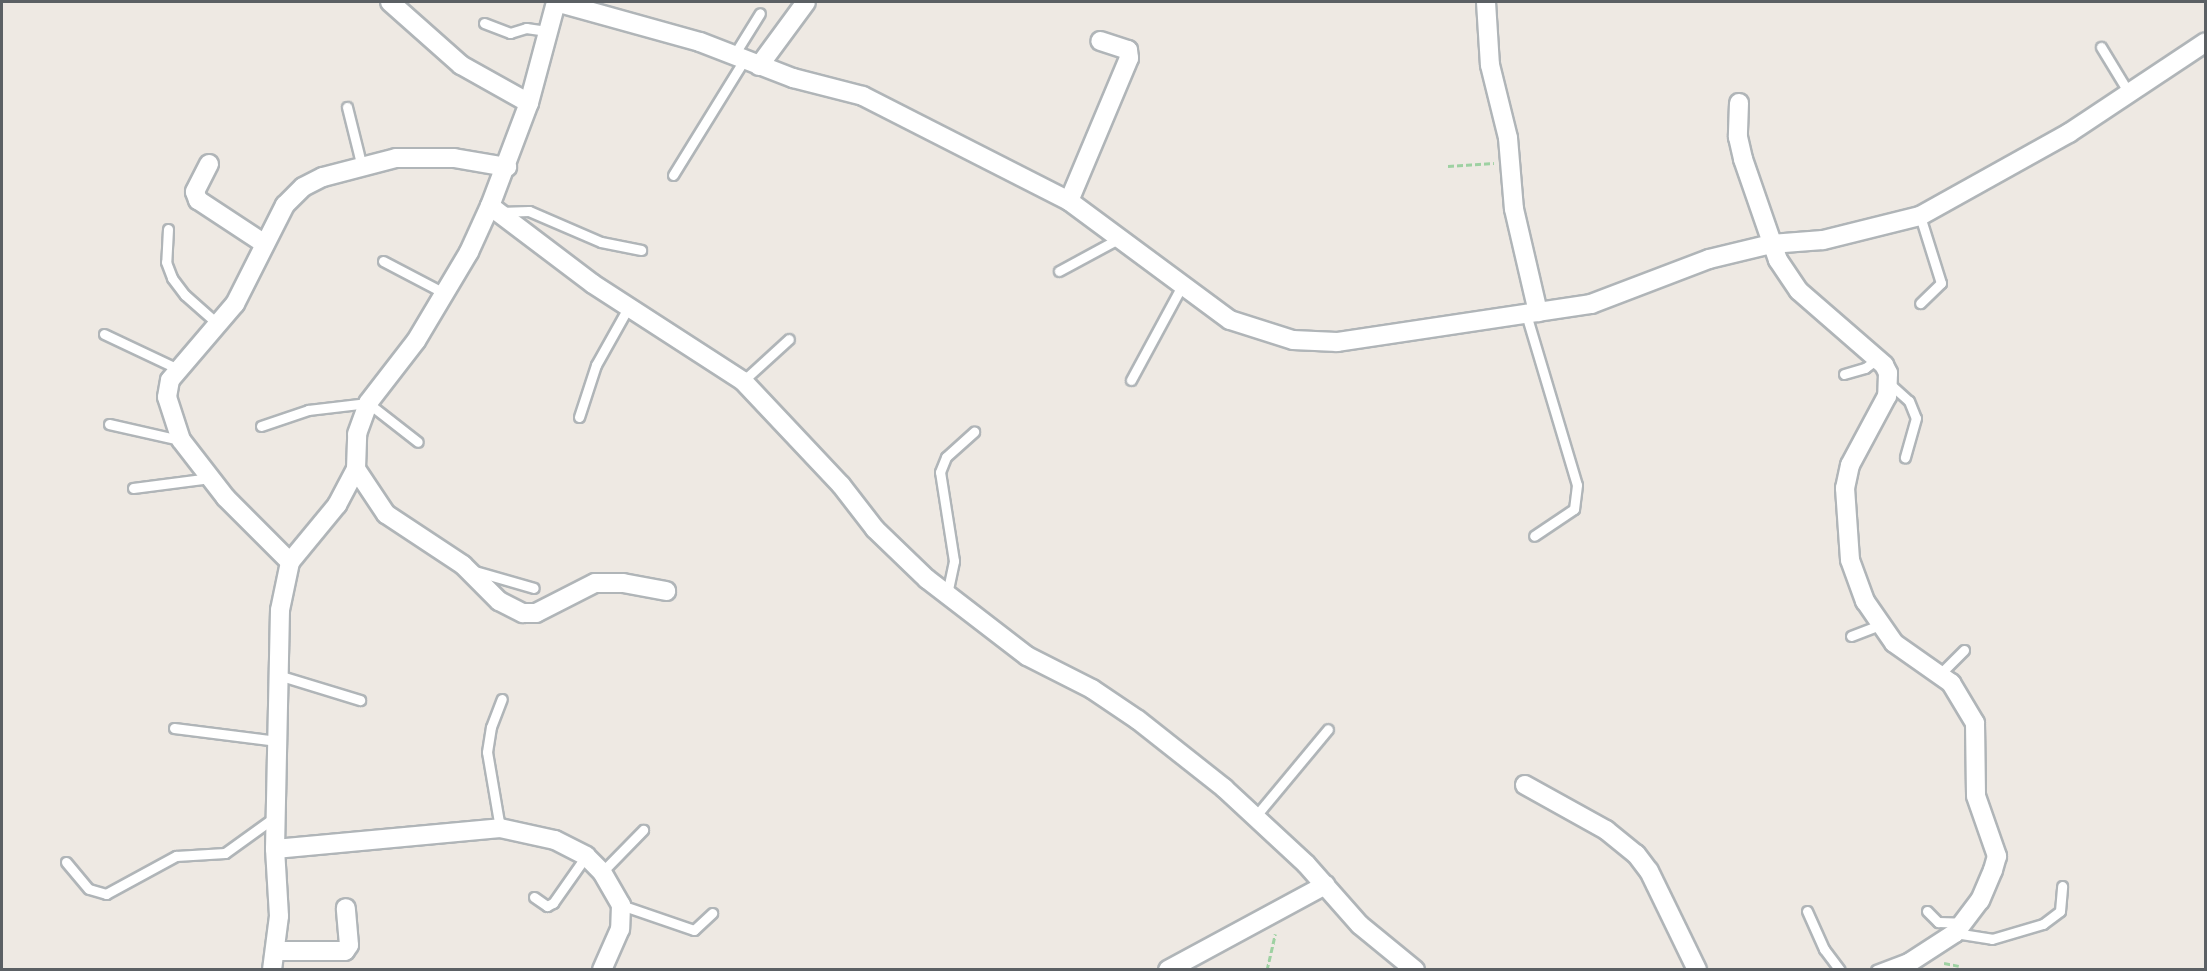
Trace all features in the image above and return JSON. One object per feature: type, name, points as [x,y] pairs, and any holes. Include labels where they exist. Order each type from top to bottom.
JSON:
[{"type":"street","points":[[272,969],[279,916],[275,849],[280,610],[290,562],[322,528],[356,469],[357,434],[368,403],[416,341],[494,209],[529,103],[556,2],[699,42],[746,60],[862,96],[1069,201],[1121,237],[1230,320],[1293,340],[1337,342],[1592,304],[1699,262],[1771,244],[1823,240],[1920,216],[2069,133],[2205,42]]},
{"type":"street","points":[[746,60],[806,2]]},
{"type":"street","points":[[1486,2],[1490,65],[1510,161],[1514,209],[1532,313]]},
{"type":"street","points":[[396,4],[461,65],[529,103]]},
{"type":"street","points":[[1069,201],[1129,58],[1128,50],[1100,41]]},
{"type":"street","points":[[1739,103],[1738,136],[1743,159],[1771,244],[1799,291],[1877,359],[1888,373],[1890,384],[1872,428],[1850,465],[1845,488],[1850,560],[1865,601],[1894,643],[1940,674],[1966,704],[1975,723],[1976,796],[1997,856],[1980,900],[1959,928],[1898,969]]},
{"type":"street","points":[[290,562],[210,478],[181,440],[167,397],[178,369],[219,325],[249,284],[285,205],[303,187],[323,177],[362,167],[424,156],[507,167]]},
{"type":"street","points":[[209,164],[195,192],[198,200],[266,244]]},
{"type":"street","points":[[494,209],[628,309],[743,381],[841,485],[875,529],[947,594],[1027,656],[1092,689],[1138,720],[1255,817],[1325,885],[1360,924],[1415,969]]},
{"type":"street","points":[[356,469],[386,514],[470,570],[500,601],[528,614],[595,583],[623,583],[666,591]]},
{"type":"street","points":[[1525,785],[1606,831],[1636,854],[1649,871],[1696,969]]},
{"type":"street","points":[[275,849],[500,828],[555,840],[586,856],[602,873],[621,905],[620,929],[602,969]]},
{"type":"street","points":[[1168,969],[1325,885]]},
{"type":"street","points":[[276,951],[345,951],[349,945],[346,908]]},
{"type":"lane","points":[[673,175],[746,60],[760,13]]},
{"type":"lane","points":[[484,22],[510,33],[526,28],[547,31]]},
{"type":"lane","points":[[2102,47],[2129,93]]},
{"type":"lane","points":[[347,106],[362,167]]},
{"type":"lane","points":[[494,209],[529,211],[608,244],[641,250]]},
{"type":"lane","points":[[1920,216],[1941,283],[1920,303]]},
{"type":"lane","points":[[168,229],[166,262],[172,278],[185,295],[219,325]]},
{"type":"lane","points":[[1059,271],[1121,237]]},
{"type":"lane","points":[[383,261],[444,293]]},
{"type":"lane","points":[[1131,380],[1182,284]]},
{"type":"lane","points":[[579,417],[596,365],[628,309]]},
{"type":"lane","points":[[1532,313],[1577,485],[1574,509],[1534,536]]},
{"type":"lane","points":[[104,334],[178,369]]},
{"type":"lane","points":[[743,381],[789,339]]},
{"type":"lane","points":[[1844,374],[1865,368],[1877,359]]},
{"type":"lane","points":[[1890,384],[1910,401],[1916,418],[1905,457]]},
{"type":"lane","points":[[261,426],[308,410],[368,403],[418,442]]},
{"type":"lane","points":[[110,424],[181,440]]},
{"type":"lane","points":[[947,594],[954,561],[940,472],[946,457],[974,432]]},
{"type":"lane","points":[[133,488],[210,478]]},
{"type":"lane","points":[[470,570],[534,588]]},
{"type":"lane","points":[[1851,636],[1880,625]]},
{"type":"lane","points":[[1940,674],[1964,650]]},
{"type":"lane","points":[[278,675],[360,700]]},
{"type":"lane","points":[[500,828],[487,752],[491,728],[502,699]]},
{"type":"lane","points":[[174,728],[277,741]]},
{"type":"lane","points":[[1255,817],[1328,729]]},
{"type":"lane","points":[[66,862],[89,889],[106,894],[176,856],[225,853],[276,816]]},
{"type":"lane","points":[[602,873],[643,830]]},
{"type":"lane","points":[[534,897],[547,906],[553,903],[586,856]]},
{"type":"lane","points":[[1927,912],[1938,922],[1992,939],[2043,924],[2060,911],[2062,886]]},
{"type":"lane","points":[[621,905],[694,930],[712,913]]},
{"type":"lane","points":[[1807,911],[1824,949],[1840,969]]},
{"type":"lane","points":[[1876,969],[1896,959],[1913,957]]},
{"type":"path","points":[[1448,166],[1510,161]]},
{"type":"path","points":[[1267,969],[1276,911]]}]
